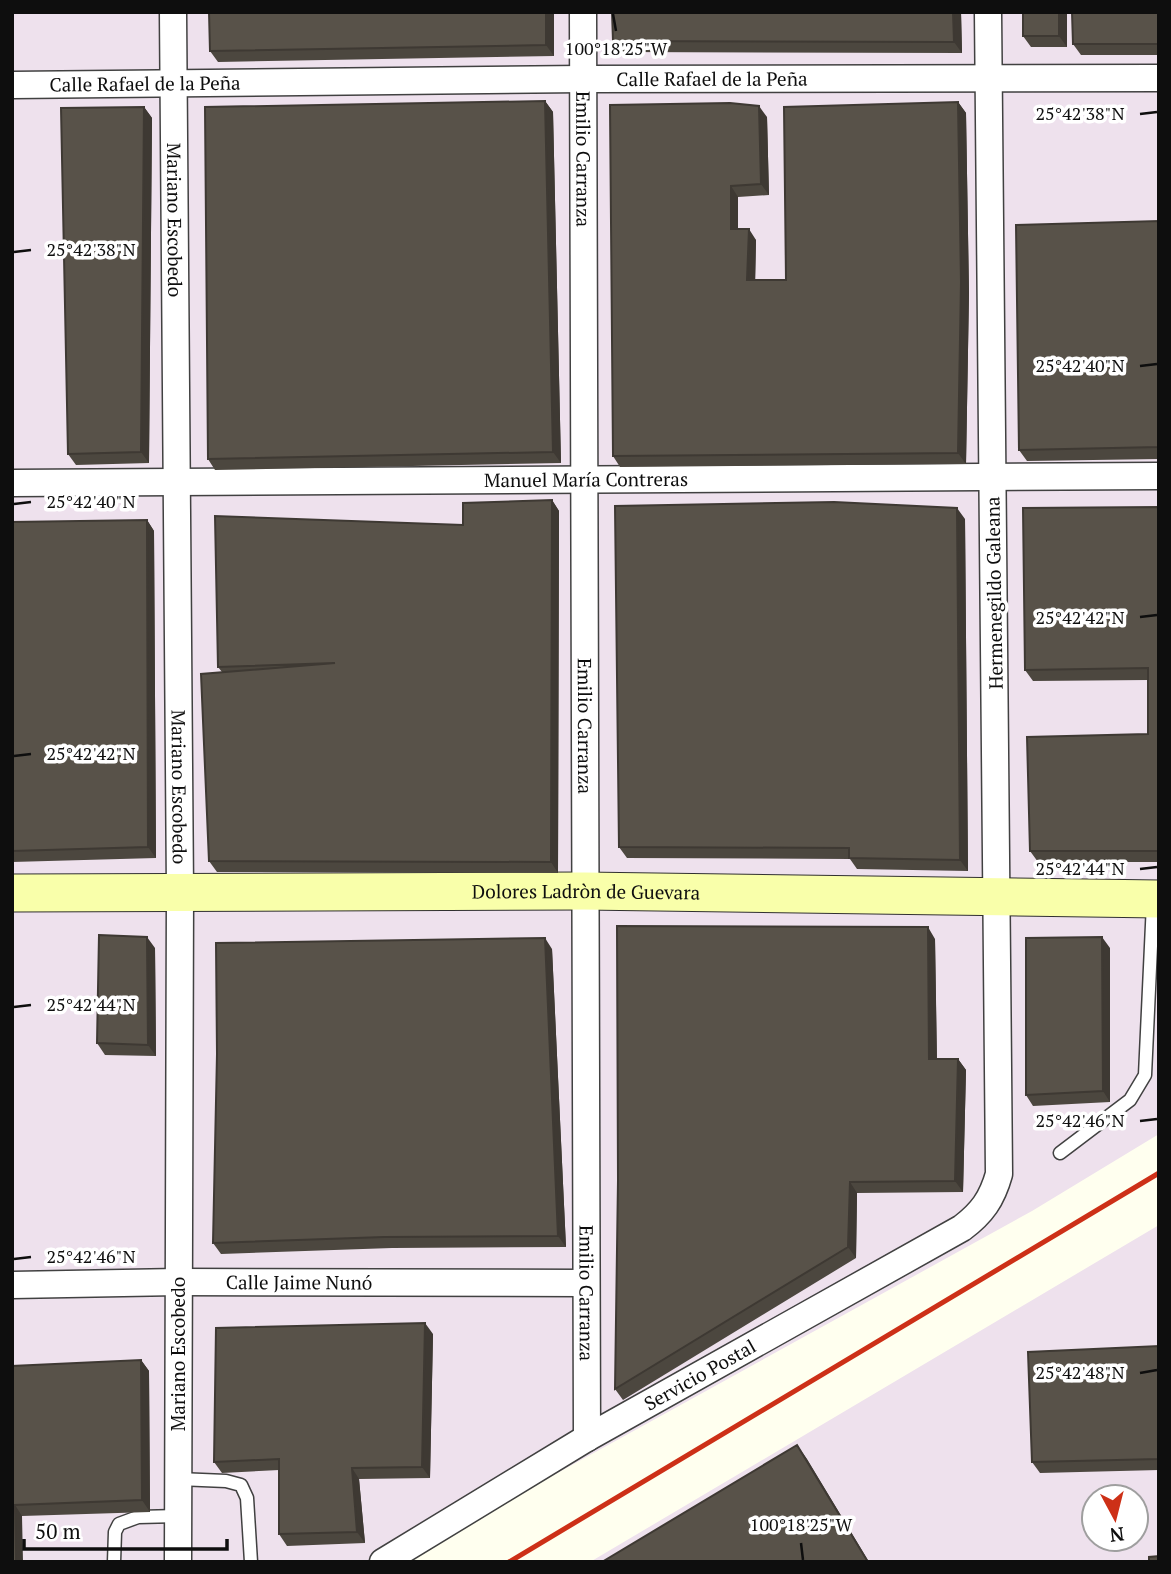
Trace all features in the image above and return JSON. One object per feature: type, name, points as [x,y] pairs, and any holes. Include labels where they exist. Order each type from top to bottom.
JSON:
[{"type":"street","name":"Mariano Escobedo","points":[[173,12],[179,483],[178,1562]]},
{"type":"street","name":"Emilio Carranza","points":[[583,12],[584,1283],[587,1438]]},
{"type":"street","name":"Hermenegildo Galeana","points":[[988,12],[999,895],[999,1174]]},
{"type":"street","name":"Calle Rafael de la Peña","points":[[12,85],[583,79],[1159,78]]},
{"type":"street","name":"Manuel María Contreras","points":[[12,483],[1159,476]]},
{"type":"street","name":"Dolores Ladròn de Guevara","points":[[12,893],[584,891],[1156,899]]},
{"type":"street","name":"Servicio Postal","points":[[383,1562],[587,1438],[962,1228],[977,1217],[993,1195],[999,1174]]},
{"type":"street","name":"Calle Jaime Nunó","points":[[12,1285],[177,1282],[584,1283]]},
{"type":"lane","points":[[1060,1153],[1130,1100],[1145,1074],[1156,899]]},
{"type":"lane","points":[[178,1479],[226,1480],[241,1485],[247,1498],[251,1562]]},
{"type":"lane","points":[[114,1562],[116,1532],[120,1524],[138,1517],[178,1516]]},
{"type":"shaded area","points":[[12,12],[1159,12],[1159,1134],[1032,1211],[396,1562],[12,1562]]},
{"type":"shaded area","points":[[1159,1225],[1159,1562],[590,1562]]},
{"type":"building","points":[[209,12],[546,12],[546,45],[210,51]]},
{"type":"building","points":[[612,12],[953,12],[954,42],[613,41]]},
{"type":"building","points":[[1023,12],[1059,12],[1059,36],[1023,36]]},
{"type":"building","points":[[1072,12],[1159,12],[1159,44],[1073,44]]},
{"type":"building","points":[[545,101],[553,452],[208,459],[205,107]]},
{"type":"building","points":[[958,102],[961,282],[958,453],[613,456],[610,105],[730,103],[759,106],[761,184],[731,186],[731,229],[749,229],[747,280],[786,280],[784,107]]},
{"type":"building","points":[[144,107],[141,452],[68,454],[61,108]]},
{"type":"building","points":[[1159,221],[1159,447],[1019,450],[1016,225]]},
{"type":"building","points":[[552,500],[551,862],[209,861],[201,674],[335,663],[218,667],[215,516],[463,525],[463,503]]},
{"type":"building","points":[[834,502],[957,508],[960,860],[849,858],[849,848],[619,847],[615,506]]},
{"type":"building","points":[[1159,507],[1159,851],[1030,851],[1027,737],[1148,734],[1148,668],[1025,670],[1023,508]]},
{"type":"building","points":[[147,520],[148,847],[12,851],[12,522]]},
{"type":"building","points":[[617,926],[928,927],[929,1059],[958,1059],[955,1181],[850,1182],[848,1247],[615,1389],[618,1180]]},
{"type":"building","points":[[99,935],[147,937],[148,1045],[97,1043]]},
{"type":"building","points":[[1102,937],[1103,1091],[1026,1095],[1026,938]]},
{"type":"building","points":[[545,938],[558,1236],[384,1237],[213,1243],[217,1054],[216,943]]},
{"type":"building","points":[[425,1323],[422,1467],[352,1468],[357,1532],[279,1534],[279,1459],[214,1462],[216,1328]]},
{"type":"building","points":[[1159,1346],[1159,1459],[1032,1462],[1028,1352]]},
{"type":"building","points":[[141,1360],[142,1500],[15,1505],[16,1562],[12,1562],[12,1366]]},
{"type":"building","points":[[797,1445],[868,1562],[602,1562]]},
{"type":"building","points":[[1159,1556],[1159,1562],[1149,1562],[1149,1557]]},
{"type":"railway","points":[[509,1562],[1159,1173]]}]
